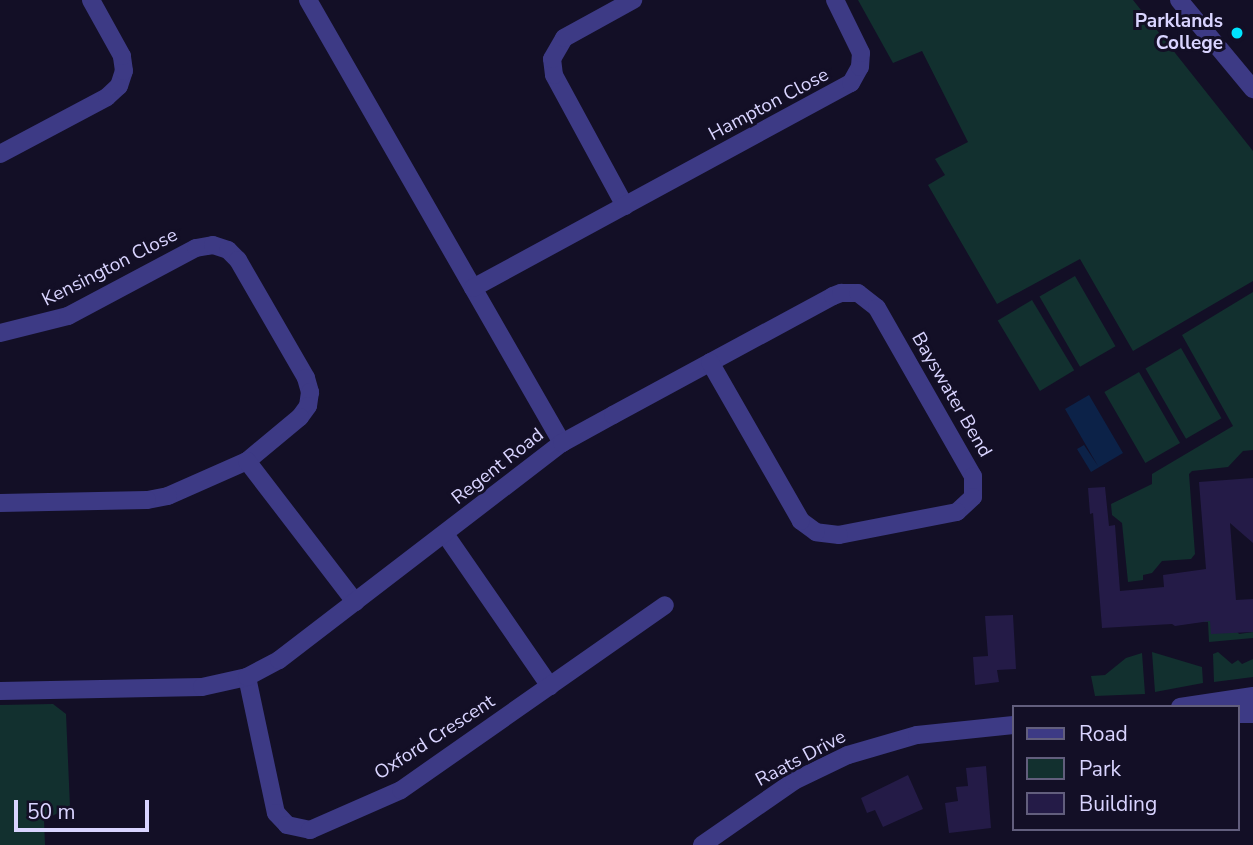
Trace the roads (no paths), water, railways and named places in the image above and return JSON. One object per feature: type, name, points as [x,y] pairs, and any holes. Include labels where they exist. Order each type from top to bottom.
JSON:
[{"type":"street","points":[[0,154],[107,97],[119,86],[124,71],[122,55],[92,0]]},
{"type":"street","name":"Regent Road","points":[[0,691],[202,687],[247,677],[279,660],[562,443],[308,0]]},
{"type":"street","points":[[625,206],[554,75],[552,59],[564,38],[633,0]]},
{"type":"street","name":"Hampton Close","points":[[473,288],[851,83],[860,67],[861,53],[835,0]]},
{"type":"street","points":[[1179,0],[1253,89]]},
{"type":"street","name":"Kensington Close","points":[[0,333],[68,316],[196,248],[213,245],[228,250],[238,260],[299,366],[310,392],[308,406],[300,417],[247,461],[156,499],[0,503]]},
{"type":"street","name":"Bayswater Bend","points":[[562,443],[710,362],[833,296],[849,292],[865,296],[877,308],[973,476],[973,497],[957,512],[839,536],[816,532],[801,521],[710,362]]},
{"type":"street","points":[[247,461],[355,602]]},
{"type":"street","points":[[445,534],[550,686]]},
{"type":"street","name":"Oxford Crescent","points":[[247,677],[276,813],[287,825],[302,830],[317,828],[401,790],[665,605]]},
{"type":"street","points":[[1193,705],[1253,696]]},
{"type":"street","name":"Raats Drive","points":[[702,845],[794,782],[848,755],[917,735],[1012,725]]},
{"type":"water","points":[[1089,395],[1123,453],[1091,472],[1077,449],[1084,445],[1098,466],[1065,409]]},
{"type":"place","name":"Parklands College","points":[[1237,33]]}]
